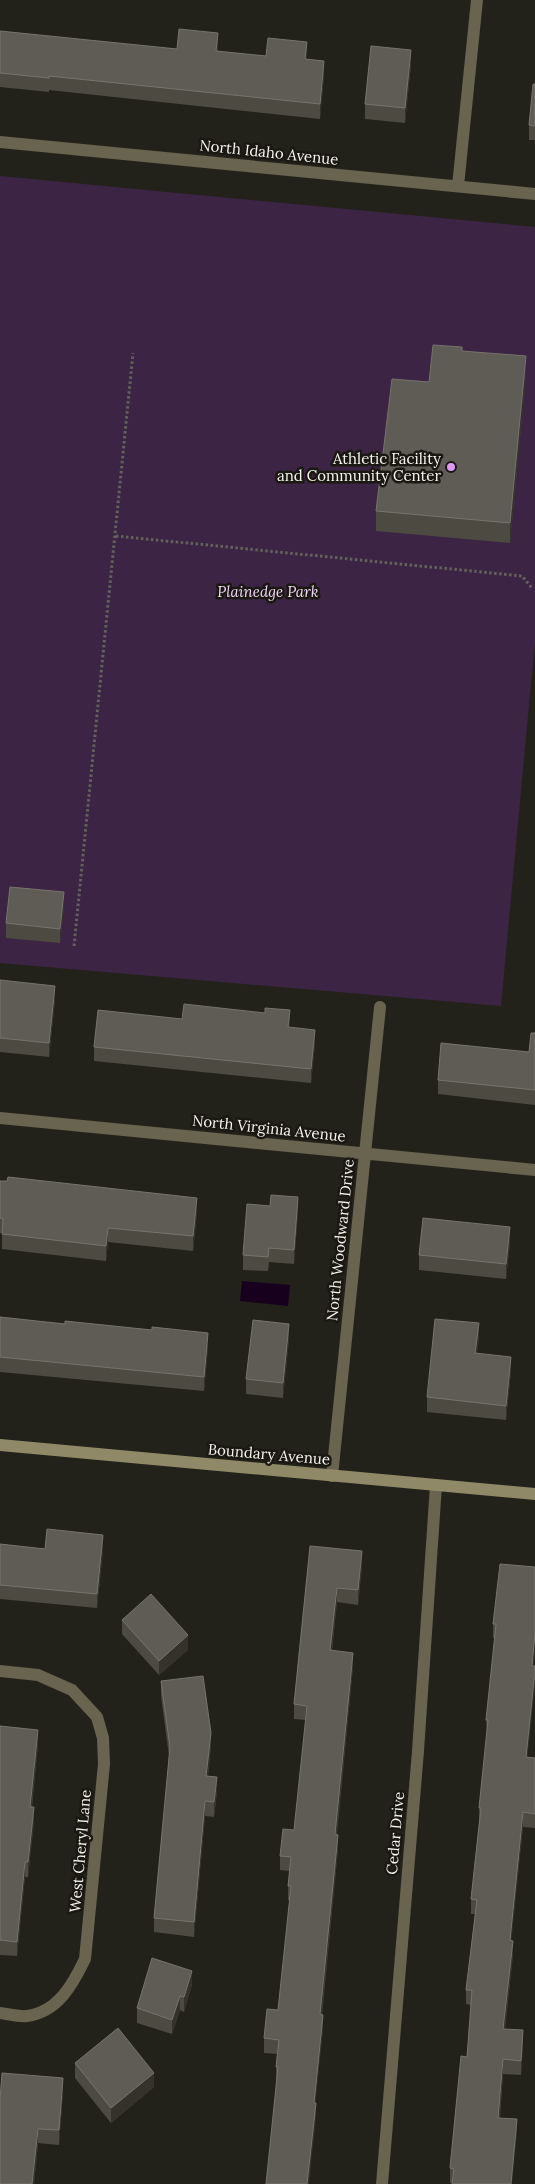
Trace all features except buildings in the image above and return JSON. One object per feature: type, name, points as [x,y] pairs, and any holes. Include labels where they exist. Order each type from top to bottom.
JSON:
[{"type":"main road","name":"Boundary Avenue","points":[[0,1445],[535,1494]]},
{"type":"street","points":[[458,186],[477,0]]},
{"type":"street","name":"North Idaho Avenue","points":[[0,142],[535,194]]},
{"type":"street","name":"North Woodward Drive","points":[[332,1476],[380,1007]]},
{"type":"street","name":"North Virginia Avenue","points":[[0,1118],[535,1170]]},
{"type":"street","name":"Cedar Drive","points":[[382,2184],[417,1761],[436,1485]]},
{"type":"street","name":"West Cheryl Lane","points":[[0,1672],[38,1675],[72,1690],[97,1717],[103,1738],[104,1764],[97,1852],[85,1959],[73,1983],[52,2006],[27,2016],[0,2013]]},
{"type":"path","points":[[74,946],[133,353]]},
{"type":"path","points":[[116,536],[522,576],[532,588]]},
{"type":"green space","name":"Plainedge Park","points":[[0,176],[535,227],[535,641],[501,1006],[0,963]]},
{"type":"shaded area","points":[[242,1281],[290,1285],[288,1306],[240,1301]]},
{"type":"place","name":"Athletic Facility and Community Center","points":[[451,467]]}]
